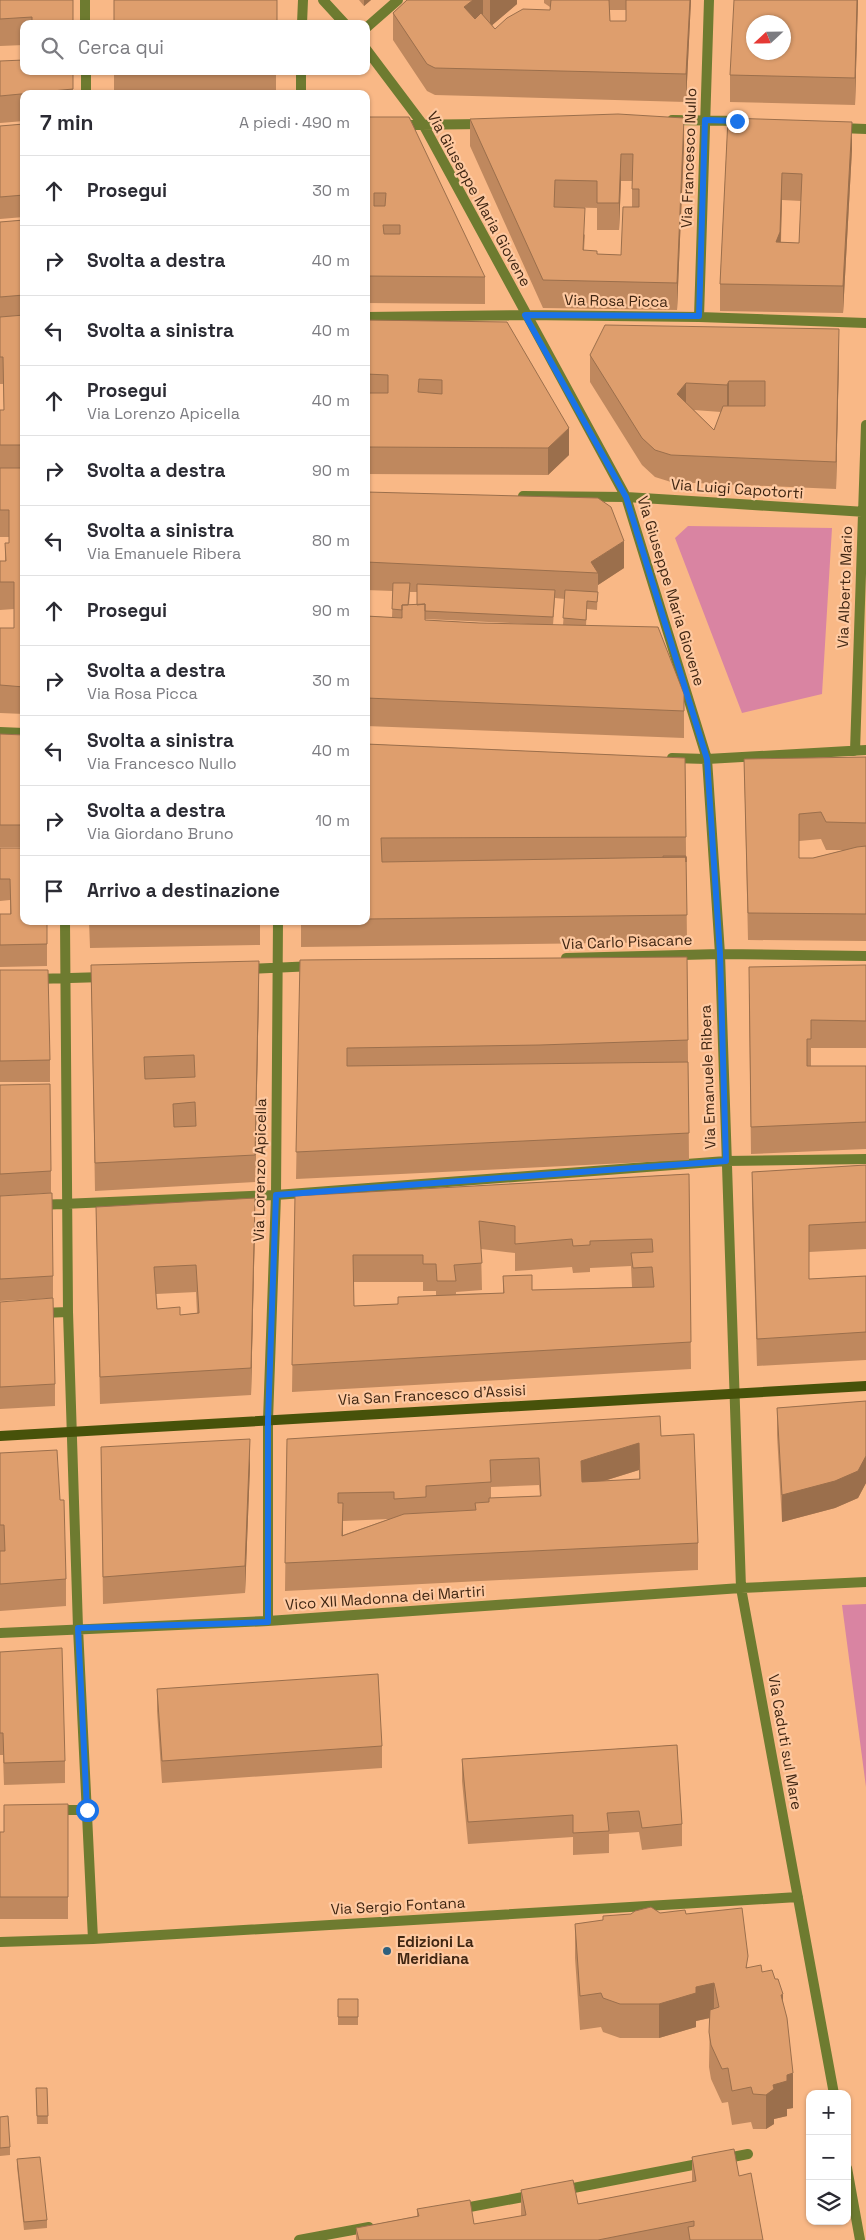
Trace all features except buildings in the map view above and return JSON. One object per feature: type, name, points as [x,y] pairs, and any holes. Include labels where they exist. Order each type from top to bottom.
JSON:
[{"type":"street","points":[[85,0],[85,20]]},
{"type":"street","points":[[302,20],[303,0]]},
{"type":"street","points":[[323,0],[341,20]]},
{"type":"street","points":[[370,24],[398,0]]},
{"type":"street","name":"Via Francesco Nullo","points":[[699,316],[709,0]]},
{"type":"street","name":"Via Giuseppe Maria Giovene","points":[[370,54],[424,126],[525,315],[626,497],[707,759]]},
{"type":"street","points":[[86,75],[86,90]]},
{"type":"street","points":[[301,75],[301,90]]},
{"type":"street","points":[[657,120],[747,122]]},
{"type":"street","points":[[385,125],[492,124]]},
{"type":"street","points":[[826,127],[866,129]]},
{"type":"street","name":"Via Rosa Picca","points":[[370,317],[525,315],[699,316],[866,323]]},
{"type":"street","name":"Via Alberto Mario","points":[[861,750],[866,425]]},
{"type":"street","name":"Via Luigi Capotorti","points":[[516,496],[626,497],[864,512]]},
{"type":"street","points":[[0,732],[20,733]]},
{"type":"street","points":[[658,757],[707,759],[861,750]]},
{"type":"street","name":"Via Emanuele Ribera","points":[[707,759],[720,954],[734,1393]]},
{"type":"street","points":[[65,925],[68,1312],[78,1628],[93,1939]]},
{"type":"street","name":"Via Lorenzo Apicella","points":[[268,1622],[268,1420],[276,1195],[278,925]]},
{"type":"street","name":"Via Carlo Pisacane","points":[[552,959],[720,954],[866,956]]},
{"type":"street","points":[[238,969],[326,966]]},
{"type":"street","points":[[28,979],[113,976]]},
{"type":"street","points":[[29,1206],[276,1195],[726,1161],[866,1160]]},
{"type":"street","points":[[29,1313],[68,1312]]},
{"type":"street","name":"Via San Francesco d'Assisi","points":[[0,1436],[866,1386]]},
{"type":"street","name":"Via Caduti sul Mare","points":[[734,1393],[741,1588],[833,2090]]},
{"type":"street","name":"Vico XII Madonna dei Martiri","points":[[0,1633],[78,1628],[268,1622],[741,1588],[866,1582]]},
{"type":"street","points":[[48,1810],[87,1810]]},
{"type":"street","name":"Via Sergio Fontana","points":[[0,1942],[93,1939],[798,1897]]},
{"type":"street","points":[[445,2212],[748,2154]]},
{"type":"street","points":[[849,2180],[860,2240]]},
{"type":"street","points":[[299,2240],[377,2225]]},
{"type":"shaded area","points":[[688,526],[832,528],[822,694],[742,713],[675,538]]},
{"type":"shaded area","points":[[866,1604],[866,1787],[842,1605]]},
{"type":"place","name":"Edizioni La Meridiana","points":[[387,1951]]},
{"type":"route","points":[[87,1810],[78,1628],[268,1622],[268,1420],[276,1195],[726,1161],[720,954],[707,759],[626,497],[525,315],[699,316],[705,120],[737,121]]}]
